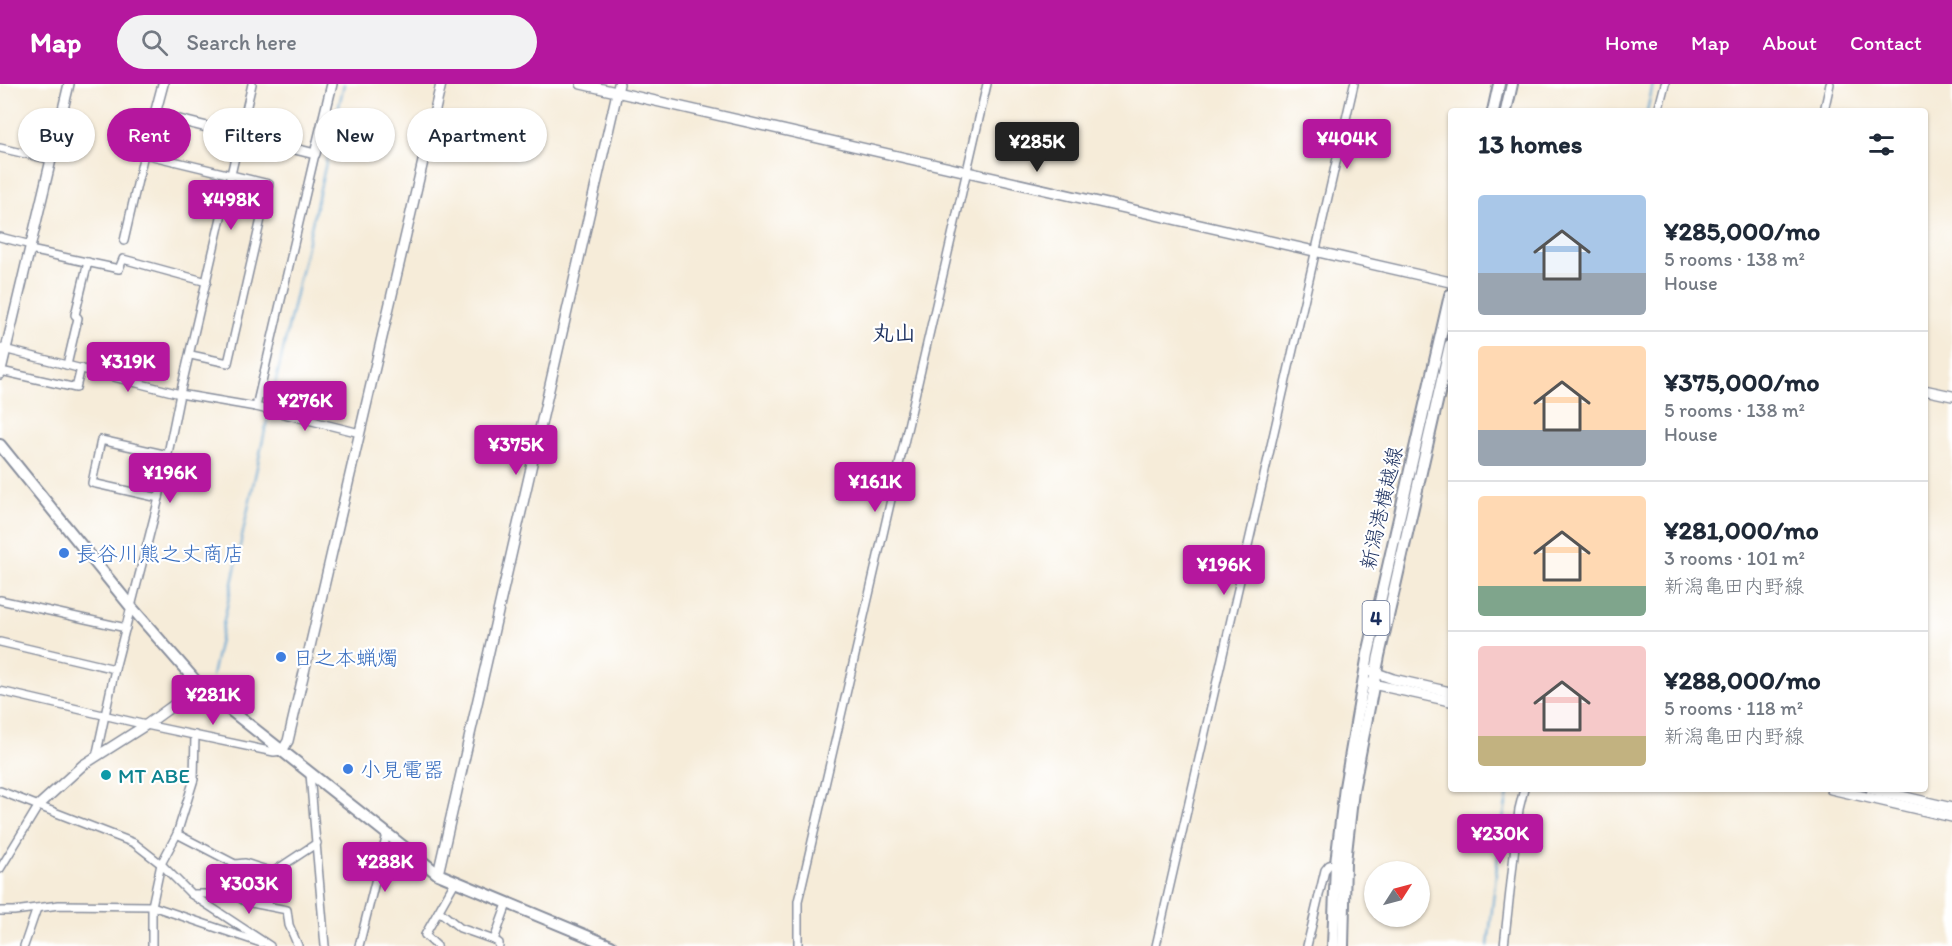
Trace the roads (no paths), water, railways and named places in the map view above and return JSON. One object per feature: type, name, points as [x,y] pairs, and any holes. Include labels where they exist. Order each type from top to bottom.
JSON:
[{"type":"main road","points":[[1494,108],[1499,84]]},
{"type":"main road","points":[[1507,108],[1512,84]]},
{"type":"main road","name":"新潟港横越線","points":[[1342,946],[1345,862],[1353,790],[1370,700],[1368,654],[1448,304]]},
{"type":"main road","name":"新潟港横越線","points":[[1333,946],[1336,863],[1345,786],[1448,353]]},
{"type":"main road","points":[[0,445],[132,608],[200,686],[438,874],[594,942],[612,946]]},
{"type":"street","points":[[64,108],[69,84]]},
{"type":"street","points":[[156,108],[163,84]]},
{"type":"street","points":[[247,108],[252,84]]},
{"type":"street","points":[[326,108],[332,84]]},
{"type":"street","points":[[0,691],[146,725],[274,752],[282,751],[288,741],[441,84]]},
{"type":"street","points":[[581,84],[618,88],[1448,282]]},
{"type":"street","points":[[798,946],[798,901],[987,84]]},
{"type":"street","points":[[1156,946],[1354,84]]},
{"type":"street","points":[[1659,108],[1665,84]]},
{"type":"street","points":[[1825,108],[1830,84]]},
{"type":"street","points":[[438,874],[618,88]]},
{"type":"street","points":[[0,156],[1,148],[18,152]]},
{"type":"street","points":[[256,407],[315,154],[303,151]]},
{"type":"street","points":[[51,162],[3,349],[1,372],[76,388],[81,369]]},
{"type":"street","points":[[124,241],[142,162]]},
{"type":"street","points":[[179,162],[269,184],[228,363],[191,355]]},
{"type":"street","points":[[96,757],[104,714],[159,498],[180,394],[191,355],[234,162]]},
{"type":"street","points":[[0,237],[30,247],[119,269],[123,259],[207,282]]},
{"type":"street","points":[[67,365],[78,318],[75,315],[88,262]]},
{"type":"street","points":[[3,349],[180,394],[256,407],[360,433]]},
{"type":"street","points":[[1928,391],[1952,396]]},
{"type":"street","points":[[159,498],[92,483],[101,440],[168,455]]},
{"type":"street","points":[[0,600],[126,628]]},
{"type":"street","points":[[0,642],[115,669]]},
{"type":"street","points":[[1370,677],[1393,679],[1448,692]]},
{"type":"street","points":[[1370,677],[1448,700]]},
{"type":"street","points":[[0,869],[39,805],[83,765],[146,725],[200,686]]},
{"type":"street","points":[[152,946],[152,906],[161,864],[177,834],[194,779],[195,735]]},
{"type":"street","points":[[310,774],[326,946]]},
{"type":"street","points":[[0,791],[134,843],[161,864],[191,894],[270,946]]},
{"type":"street","points":[[1503,946],[1523,792]]},
{"type":"street","points":[[1844,792],[1952,817]]},
{"type":"street","points":[[1884,792],[1952,808]]},
{"type":"street","points":[[177,834],[235,864],[245,863],[273,872]]},
{"type":"street","points":[[359,946],[387,834]]},
{"type":"street","points":[[273,872],[316,843]]},
{"type":"street","points":[[1307,946],[1325,870],[1329,865],[1336,863]]},
{"type":"street","points":[[267,906],[274,883],[273,872]]},
{"type":"street","points":[[437,946],[425,935],[455,882]]},
{"type":"street","points":[[191,894],[234,894],[246,902],[287,910],[289,925],[298,946]]},
{"type":"street","points":[[439,911],[460,928],[496,943],[507,904]]},
{"type":"street","points":[[0,911],[59,905],[152,906],[270,946]]},
{"type":"street","points":[[24,946],[37,908]]},
{"type":"waterway","points":[[212,676],[270,407],[344,84]]},
{"type":"waterway","points":[[1648,108],[1653,84]]},
{"type":"waterway","points":[[1488,946],[1501,829],[1508,792]]},
{"type":"place","name":"長谷川熊之丈商店","points":[[64,553]]},
{"type":"place","name":"日之本蝋燭","points":[[281,657]]},
{"type":"place","name":"小見電器","points":[[348,769]]},
{"type":"place","name":"MT ABE","points":[[106,775]]},
{"type":"district","name":"丸山","points":[[894,332]]}]
